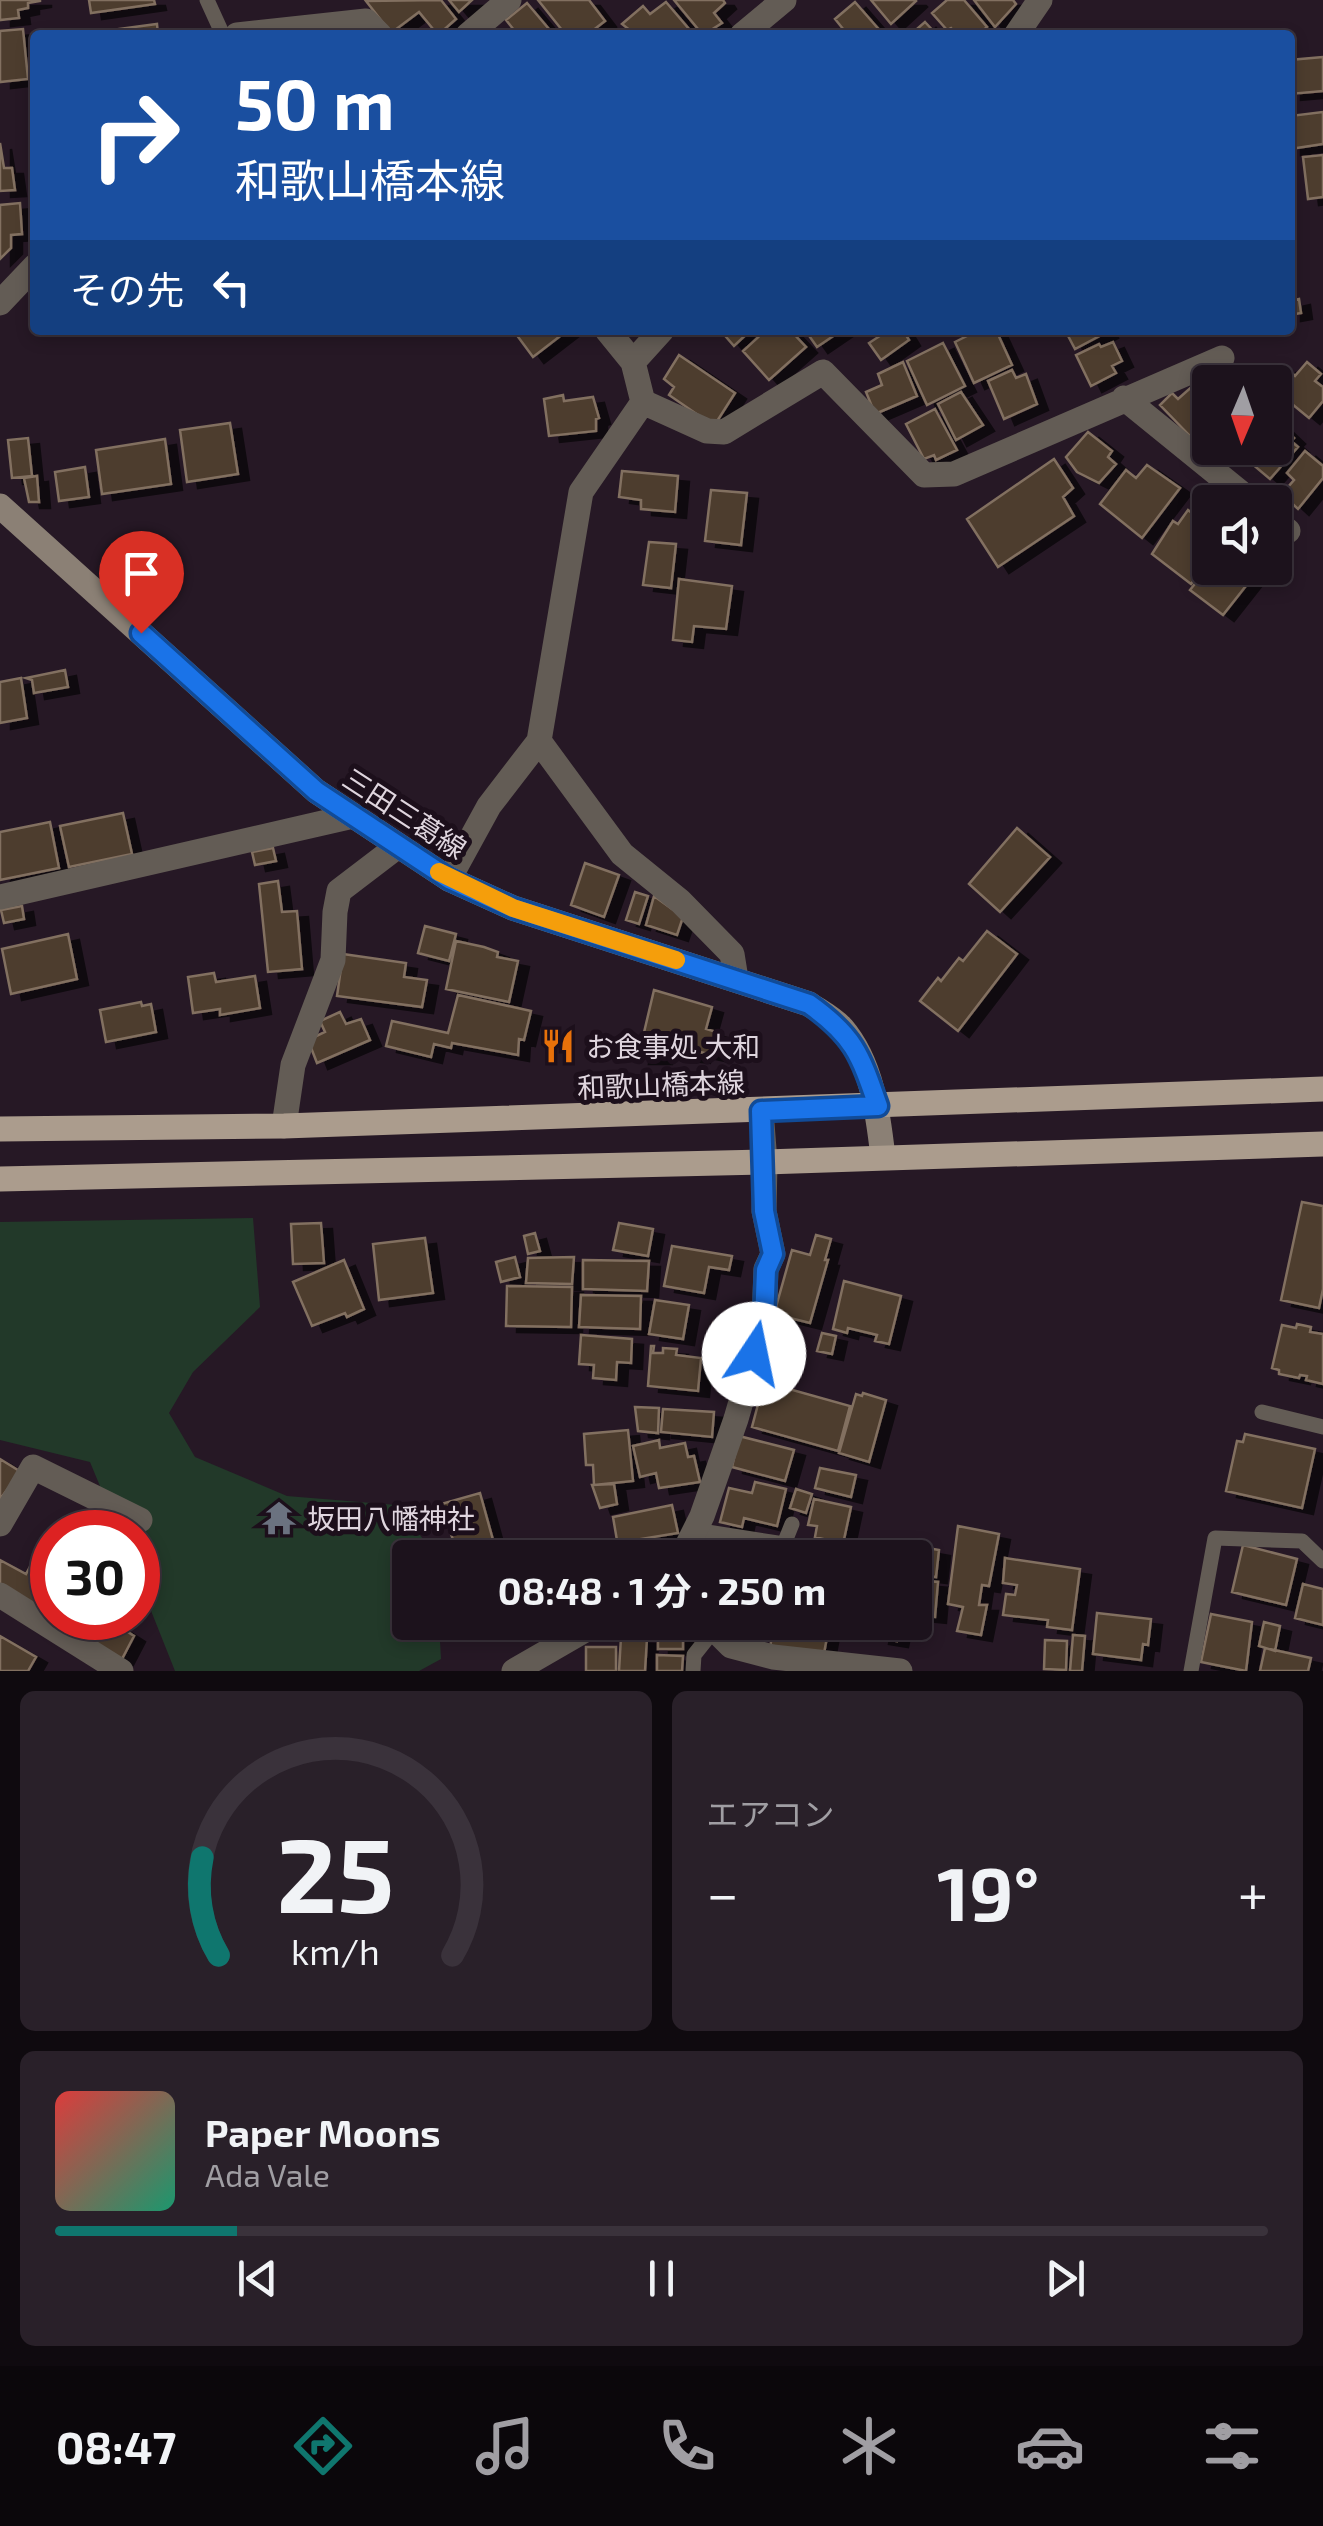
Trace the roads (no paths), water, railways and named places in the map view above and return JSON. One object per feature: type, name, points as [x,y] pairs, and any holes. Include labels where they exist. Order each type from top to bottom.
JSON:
[{"type":"main road","name":"三田三葛線","points":[[0,506],[316,791],[449,879],[513,908],[809,1004],[841,1027],[863,1064],[878,1106],[883,1158]]},
{"type":"main road","name":"和歌山橋本線","points":[[0,1130],[284,1126],[1323,1089]]},
{"type":"main road","points":[[0,1178],[765,1162],[1323,1144]]},
{"type":"street","points":[[474,30],[510,0]]},
{"type":"street","points":[[748,30],[784,0]]},
{"type":"street","points":[[1019,30],[1040,0]]},
{"type":"street","points":[[287,30],[366,22],[375,30]]},
{"type":"street","points":[[0,303],[30,271]]},
{"type":"street","points":[[610,335],[633,362],[644,402],[707,431],[724,432],[823,372],[924,475],[954,474],[1222,358]]},
{"type":"street","points":[[633,362],[657,335]]},
{"type":"street","points":[[1124,398],[1231,485]]},
{"type":"street","points":[[449,879],[490,806],[539,742],[581,492],[644,402]]},
{"type":"street","points":[[539,742],[622,854],[680,901],[732,954],[736,979]]},
{"type":"street","points":[[0,897],[354,816]]},
{"type":"street","points":[[284,1126],[293,1065],[333,960],[340,891],[398,846]]},
{"type":"street","points":[[690,1540],[736,1418],[764,1322],[766,1270],[773,1254],[764,1211],[761,1111]]},
{"type":"street","points":[[0,1524],[33,1468],[119,1510]]},
{"type":"street","points":[[0,1595],[122,1671]]},
{"type":"street","points":[[514,1671],[567,1640]]},
{"type":"street","points":[[725,1640],[732,1646],[773,1656],[900,1671]]},
{"type":"lane","points":[[208,0],[221,30]]},
{"type":"lane","points":[[1262,1412],[1323,1427]]},
{"type":"lane","points":[[695,1530],[784,1544],[792,1524]]},
{"type":"lane","points":[[1191,1671],[1215,1538],[1302,1541],[1323,1561]]},
{"type":"lane","points":[[693,1671],[694,1655],[703,1640]]},
{"type":"place","name":"お食事処 大和","points":[[558,1046]]},
{"type":"place","name":"坂田八幡神社","points":[[279,1518]]}]
